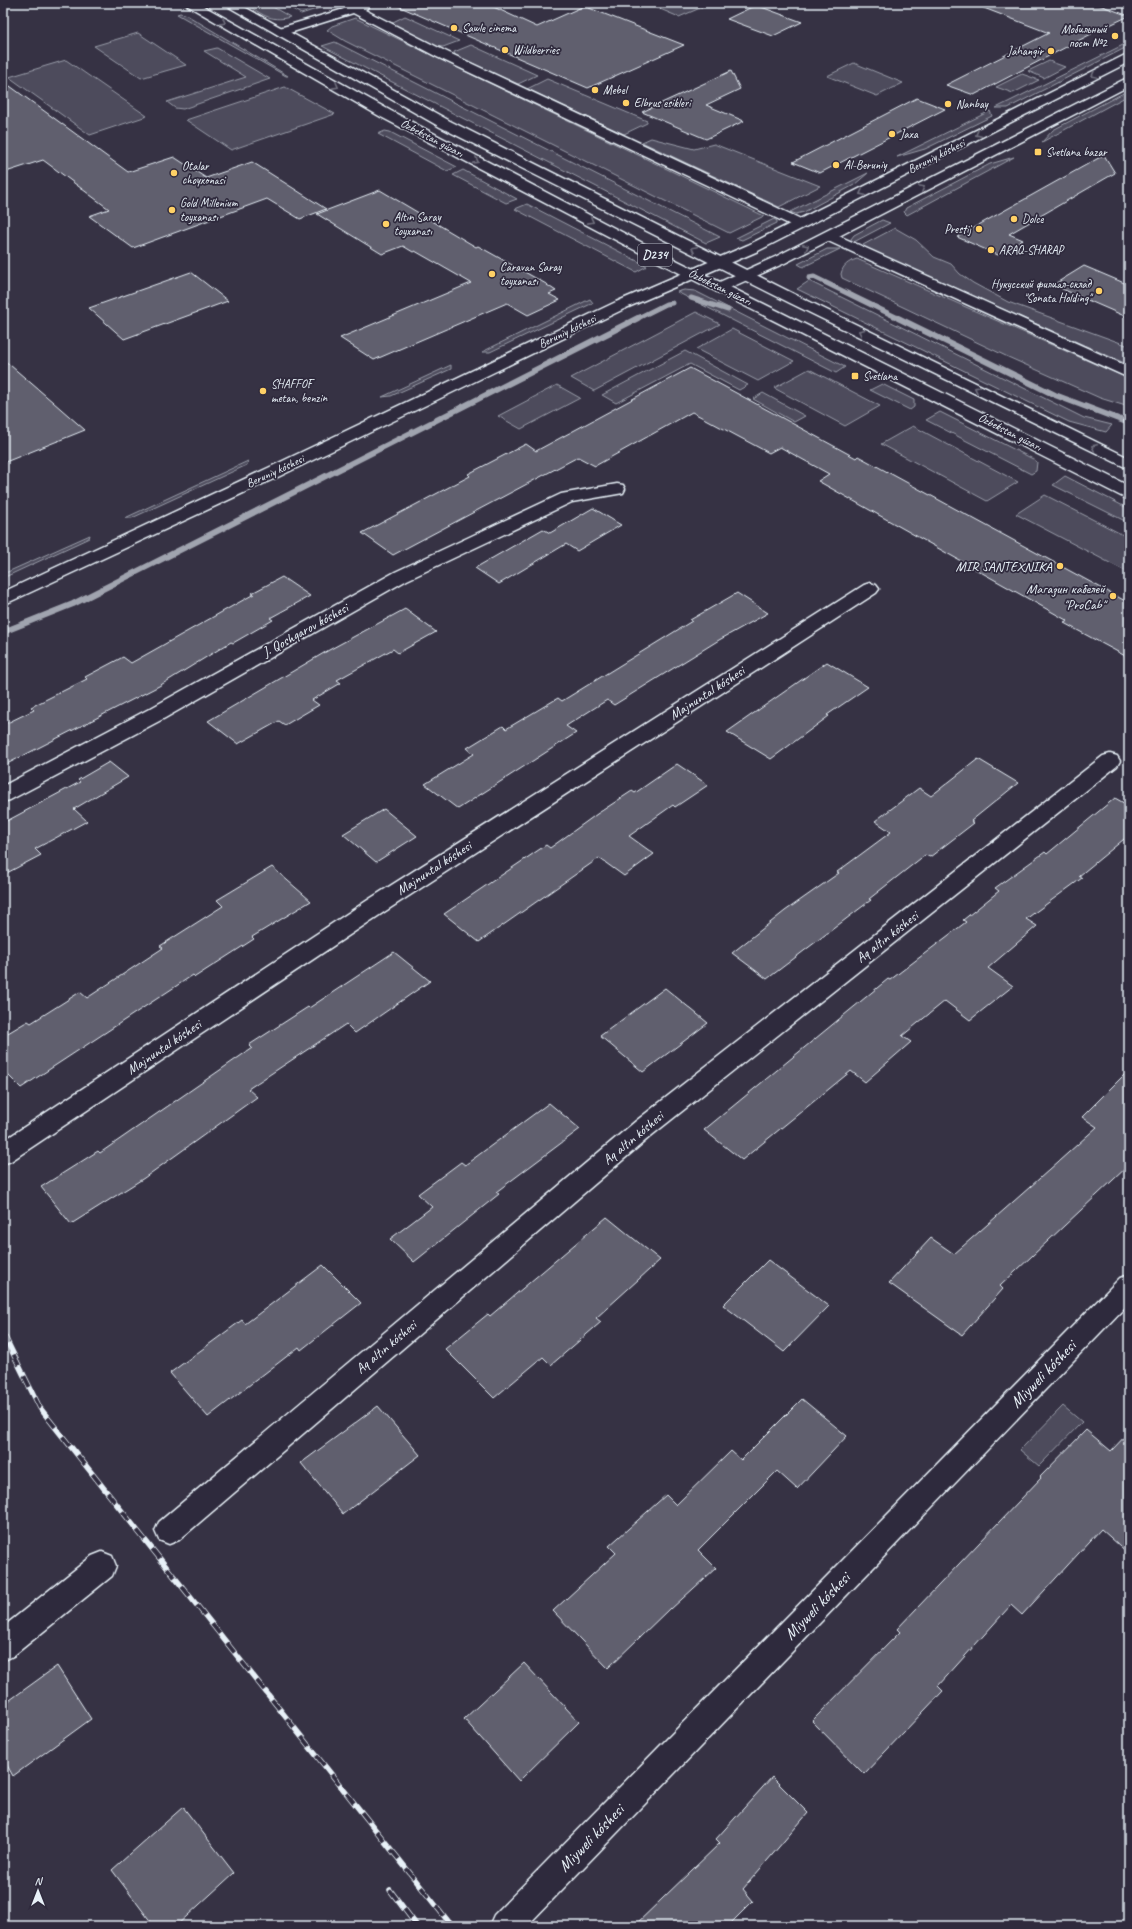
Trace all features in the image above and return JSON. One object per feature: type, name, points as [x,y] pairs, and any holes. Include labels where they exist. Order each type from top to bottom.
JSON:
[{"type":"street","name":"Ózbekstan gúzarı","points":[[189,3],[386,114],[693,274],[1129,493]]},
{"type":"street","name":"Ózbekstan gúzarı","points":[[228,3],[445,124],[1129,464]]},
{"type":"street","points":[[280,32],[348,6],[374,3]]},
{"type":"street","points":[[348,6],[441,54],[800,224]]},
{"type":"street","name":"Beruniy kóshesi","points":[[3,599],[274,472],[615,308],[753,248],[1129,57]]},
{"type":"street","name":"Beruniy kóshesi","points":[[720,287],[780,260],[828,236],[1129,81]]},
{"type":"street","points":[[828,236],[1129,373]]},
{"type":"street","points":[[753,248],[753,253],[759,259],[780,260]]},
{"type":"street","name":"J. Qoshqarov kóshesi","points":[[3,795],[158,712],[401,576],[567,498],[617,489]]},
{"type":"street","name":"Majnuntal kóshesi","points":[[3,1154],[376,906],[870,589]]},
{"type":"street","name":"Aq altın kóshesi","points":[[169,1531],[644,1128],[1110,761]]},
{"type":"street","name":"Miyweli kóshesi","points":[[505,1926],[1129,1286]]},
{"type":"street","points":[[3,1646],[102,1566]]},
{"type":"shaded area","points":[[244,3],[266,3],[290,17],[283,19],[271,18]]},
{"type":"shaded area","points":[[282,3],[327,3],[329,5],[301,14]]},
{"type":"shaded area","points":[[646,3],[712,3],[679,17]]},
{"type":"shaded area","points":[[177,14],[185,14],[288,76]]},
{"type":"shaded area","points":[[405,16],[459,41],[443,47],[434,46],[391,23]]},
{"type":"shaded area","points":[[355,18],[764,216],[729,233],[345,41],[327,30],[332,26]]},
{"type":"shaded area","points":[[138,33],[186,65],[141,78],[94,46]]},
{"type":"shaded area","points":[[335,42],[720,237],[706,243],[322,46]]},
{"type":"shaded area","points":[[1129,42],[1129,46],[1008,108],[996,108]]},
{"type":"shaded area","points":[[471,45],[537,75],[518,84],[455,55],[454,52]]},
{"type":"shaded area","points":[[217,48],[270,79],[183,109],[175,108],[167,102],[246,77],[204,51]]},
{"type":"shaded area","points":[[66,60],[147,116],[90,135],[9,77]]},
{"type":"shaded area","points":[[1049,61],[1065,67],[1044,78],[1028,71]]},
{"type":"shaded area","points":[[854,63],[903,83],[877,96],[827,76]]},
{"type":"shaded area","points":[[1022,74],[1039,80],[1013,93],[996,87]]},
{"type":"shaded area","points":[[547,79],[647,121],[647,123],[624,134],[527,89]]},
{"type":"shaded area","points":[[285,87],[335,114],[231,150],[186,120]]},
{"type":"shaded area","points":[[1129,90],[1129,95],[1042,142],[1053,130]]},
{"type":"shaded area","points":[[990,111],[992,116],[925,149],[897,157]]},
{"type":"shaded area","points":[[385,131],[390,132],[457,167],[447,171],[378,134]]},
{"type":"shaded area","points":[[651,138],[694,149],[714,144],[820,186],[779,207],[642,142]]},
{"type":"shaded area","points":[[1014,157],[907,215],[904,212],[906,208],[990,164]]},
{"type":"shaded area","points":[[463,170],[517,199],[506,203],[453,175]]},
{"type":"shaded area","points":[[868,173],[854,185],[804,212],[796,214],[790,212]]},
{"type":"shaded area","points":[[527,204],[647,266],[636,272],[515,209]]},
{"type":"shaded area","points":[[774,219],[777,223],[742,240],[736,238]]},
{"type":"shaded area","points":[[882,220],[890,223],[852,243],[851,239],[854,235]]},
{"type":"shaded area","points":[[895,228],[916,240],[934,257],[951,264],[960,274],[973,283],[1008,302],[1129,346],[1129,365],[861,246]]},
{"type":"shaded area","points":[[827,249],[840,249],[803,267],[798,264]]},
{"type":"shaded area","points":[[857,259],[1129,379],[1129,407],[1100,398],[1008,357],[842,278],[841,274],[845,266]]},
{"type":"shaded area","points":[[809,281],[1084,418],[1112,425],[1106,432],[1069,422],[797,289]]},
{"type":"shaded area","points":[[684,290],[695,291],[845,367],[836,373],[677,292]]},
{"type":"shaded area","points":[[590,299],[593,303],[490,352],[482,352]]},
{"type":"shaded area","points":[[696,312],[720,324],[594,391],[571,378]]},
{"type":"shaded area","points":[[732,329],[794,361],[758,381],[696,349]]},
{"type":"shaded area","points":[[685,351],[748,385],[739,390],[690,364],[616,403],[602,395]]},
{"type":"shaded area","points":[[451,365],[451,369],[391,396],[382,397]]},
{"type":"shaded area","points":[[809,369],[880,406],[845,426],[774,388]]},
{"type":"shaded area","points":[[882,384],[914,400],[914,407],[910,410],[870,390]]},
{"type":"shaded area","points":[[557,385],[580,398],[521,429],[498,416]]},
{"type":"shaded area","points":[[763,393],[805,416],[794,422],[753,399]]},
{"type":"shaded area","points":[[940,412],[1033,459],[1037,462],[1036,471],[1031,474],[926,420]]},
{"type":"shaded area","points":[[913,426],[1018,482],[987,501],[881,444]]},
{"type":"shaded area","points":[[248,461],[247,465],[132,518],[125,518]]},
{"type":"shaded area","points":[[1065,476],[1129,509],[1129,523],[1053,485]]},
{"type":"shaded area","points":[[1045,495],[1129,538],[1129,573],[1016,514]]},
{"type":"shaded area","points":[[90,535],[89,538],[3,578],[3,574]]},
{"type":"shaded area","points":[[1063,1406],[1082,1422],[1039,1466],[1020,1450]]},
{"type":"building","points":[[391,3],[485,3],[537,27],[584,6],[684,45],[588,88]]},
{"type":"building","points":[[976,3],[1094,3],[1129,16],[974,95],[946,85],[1049,33],[976,5]]},
{"type":"building","points":[[756,5],[802,22],[773,36],[727,19]]},
{"type":"building","points":[[731,71],[740,89],[706,105],[744,121],[706,139],[642,112]]},
{"type":"building","points":[[3,81],[128,172],[174,157],[206,178],[252,162],[326,209],[300,219],[267,199],[133,248],[89,216],[109,209],[43,160],[3,173]]},
{"type":"building","points":[[917,98],[945,109],[820,173],[793,162]]},
{"type":"building","points":[[1104,155],[1115,173],[1009,234],[1023,240],[998,255],[957,237]]},
{"type":"building","points":[[380,190],[476,247],[478,246],[548,285],[556,291],[549,294],[560,300],[528,315],[507,303],[374,360],[340,338],[471,283],[415,251],[413,252],[403,246],[382,254],[317,214]]},
{"type":"building","points":[[1084,266],[1129,285],[1129,318],[1053,285]]},
{"type":"building","points":[[191,272],[228,301],[124,339],[89,308]]},
{"type":"building","points":[[3,359],[53,402],[85,430],[3,463]]},
{"type":"building","points":[[690,368],[856,458],[858,456],[1129,603],[1129,658],[1064,623],[1068,621],[818,481],[829,474],[780,447],[769,453],[692,412],[595,466],[578,457],[393,555],[362,533],[470,476],[468,474],[526,444],[536,451]]},
{"type":"building","points":[[593,508],[621,525],[577,551],[566,544],[499,584],[475,568],[543,529],[550,533]]},
{"type":"building","points":[[282,577],[310,596],[270,618],[273,620],[233,643],[231,642],[159,686],[3,766],[3,725],[34,710],[31,707],[87,679],[85,677],[123,657],[131,663]]},
{"type":"building","points":[[737,593],[768,613],[719,640],[614,705],[607,700],[566,726],[576,733],[458,809],[425,784],[474,754],[467,748],[503,726],[506,729],[558,698],[562,701],[692,621],[690,620]]},
{"type":"building","points":[[405,609],[436,632],[398,653],[393,649],[337,680],[341,683],[312,700],[319,705],[285,725],[279,721],[238,744],[208,721],[329,650]]},
{"type":"building","points":[[827,662],[868,687],[827,715],[829,716],[771,759],[727,732]]},
{"type":"building","points":[[978,759],[1018,783],[971,821],[974,823],[930,857],[925,855],[869,899],[871,900],[767,979],[732,953],[785,911],[839,873],[837,872],[891,832],[875,821],[919,788],[931,796]]},
{"type":"building","points":[[109,762],[128,777],[74,809],[87,821],[35,849],[41,855],[3,875],[3,823],[80,782],[78,780]]},
{"type":"building","points":[[677,764],[708,785],[675,807],[673,805],[629,836],[654,854],[624,876],[599,858],[479,942],[444,914],[546,845],[550,848],[597,814],[632,791],[635,793]]},
{"type":"building","points":[[1115,798],[1129,806],[1129,835],[1079,876],[1082,878],[1026,919],[1037,926],[988,968],[1013,986],[970,1020],[945,1001],[902,1036],[911,1042],[865,1082],[851,1071],[742,1160],[704,1130],[888,979],[890,980],[966,922],[963,920],[999,891],[995,888],[1045,852],[1047,854]]},
{"type":"building","points":[[384,809],[417,836],[376,862],[343,834]]},
{"type":"building","points":[[272,867],[311,901],[252,937],[254,939],[195,977],[193,975],[21,1088],[3,1070],[3,1036],[28,1021],[31,1023],[80,992],[87,998],[163,948],[160,946],[223,906],[217,900]]},
{"type":"building","points":[[394,952],[430,981],[355,1033],[346,1024],[248,1089],[257,1097],[144,1178],[71,1224],[41,1187],[98,1151],[100,1153],[252,1048],[249,1045],[308,1007],[309,1008]]},
{"type":"building","points":[[665,988],[708,1023],[643,1072],[600,1036]]},
{"type":"building","points":[[1129,1070],[1129,1165],[1000,1286],[1003,1289],[962,1335],[889,1283],[931,1238],[954,1254],[1030,1187],[1097,1127],[1082,1117]]},
{"type":"building","points":[[549,1103],[580,1129],[496,1192],[499,1194],[414,1262],[390,1239],[432,1207],[418,1194],[461,1162],[465,1165]]},
{"type":"building","points":[[607,1217],[660,1260],[596,1318],[601,1322],[551,1365],[543,1357],[494,1398],[445,1349],[488,1314],[490,1316]]},
{"type":"building","points":[[768,1260],[829,1306],[784,1352],[723,1305]]},
{"type":"building","points":[[323,1265],[361,1303],[301,1350],[299,1347],[208,1417],[170,1373],[242,1320],[245,1324]]},
{"type":"building","points":[[802,1399],[847,1436],[797,1489],[777,1471],[698,1550],[716,1568],[671,1609],[670,1608],[608,1668],[553,1611],[616,1553],[609,1546],[666,1495],[676,1505],[731,1451],[741,1460]]},
{"type":"building","points":[[378,1406],[420,1455],[343,1514],[301,1463]]},
{"type":"building","points":[[1086,1430],[1111,1451],[1129,1432],[1129,1554],[1101,1529],[1022,1615],[1011,1605],[938,1686],[943,1691],[864,1774],[812,1721],[900,1632],[897,1629]]},
{"type":"building","points":[[524,1663],[579,1722],[519,1781],[464,1719]]},
{"type":"building","points":[[57,1666],[91,1719],[13,1776],[3,1758],[3,1705]]},
{"type":"building","points":[[772,1777],[808,1813],[743,1889],[753,1901],[728,1926],[634,1926],[720,1843],[716,1839]]},
{"type":"building","points":[[183,1807],[234,1873],[176,1926],[154,1926],[112,1870]]},
{"type":"waterway","points":[[809,278],[814,277],[900,319]]},
{"type":"waterway","points":[[691,298],[728,310]]},
{"type":"waterway","points":[[638,318],[666,304],[672,303]]},
{"type":"waterway","points":[[3,632],[73,604],[638,318]]},
{"type":"waterway","points":[[898,318],[1055,395],[1129,423]]},
{"type":"railway","points":[[3,1333],[40,1408],[452,1926]]},
{"type":"railway","points":[[390,1890],[417,1926]]},
{"type":"place","name":"Sawle cinema","points":[[454,28]]},
{"type":"place","name":"Мобильный пост №2","points":[[1115,36]]},
{"type":"place","name":"Wildberries","points":[[505,50]]},
{"type":"place","name":"Jahangir","points":[[1051,51]]},
{"type":"place","name":"Mebel","points":[[595,90]]},
{"type":"place","name":"Elbrus esikleri","points":[[626,103]]},
{"type":"place","name":"Nanbay","points":[[948,104]]},
{"type":"place","name":"Jaxa","points":[[892,134]]},
{"type":"place","name":"Svetlana bazar","points":[[1038,152]]},
{"type":"place","name":"Al-Beruniy","points":[[836,165]]},
{"type":"place","name":"Otalar choyxonasi","points":[[174,173]]},
{"type":"place","name":"Gold Millenium toyxanası","points":[[172,210]]},
{"type":"place","name":"Dolce","points":[[1014,219]]},
{"type":"place","name":"Altın Saray toyxanası","points":[[386,224]]},
{"type":"place","name":"Prestij","points":[[979,229]]},
{"type":"place","name":"ARAQ-SHARAP","points":[[991,250]]},
{"type":"place","name":"Caravan Saray toyxanası","points":[[492,274]]},
{"type":"place","name":"Нукусский филиал-склад \"Sonata Holding\"","points":[[1099,291]]},
{"type":"place","name":"Svetlana","points":[[855,376]]},
{"type":"place","name":"SHAFFOF metan, benzin","points":[[263,391]]},
{"type":"place","name":"MIR SANTEXNIKA","points":[[1060,566]]},
{"type":"place","name":"Магазин кабелей \"ProCab\"","points":[[1113,596]]}]
